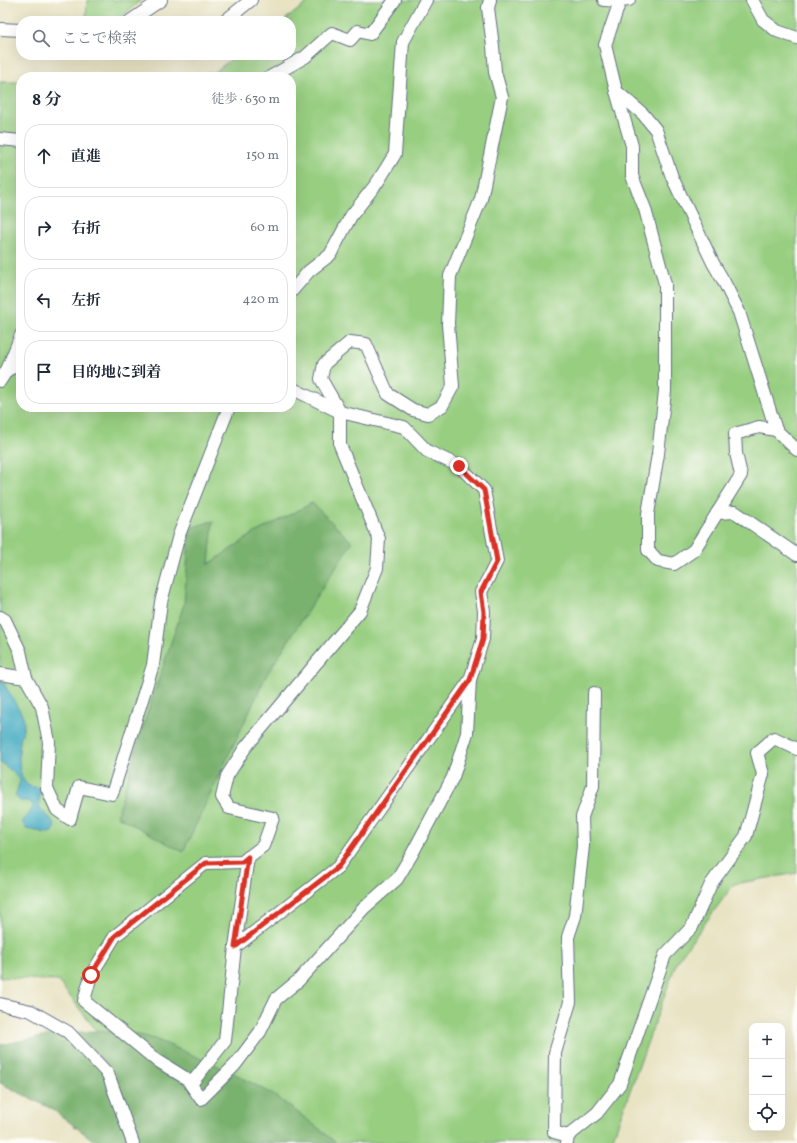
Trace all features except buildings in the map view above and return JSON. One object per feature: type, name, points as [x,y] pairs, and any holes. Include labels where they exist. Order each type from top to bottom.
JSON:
[{"type":"street","points":[[137,16],[161,0]]},
{"type":"street","points":[[230,16],[251,0]]},
{"type":"street","points":[[279,72],[305,57],[332,33],[350,40],[358,31],[370,34],[395,0]]},
{"type":"street","points":[[296,286],[309,271],[330,255],[351,216],[377,183],[395,154],[403,42],[426,0]]},
{"type":"street","points":[[296,390],[340,412],[404,427],[427,451],[459,466],[484,490],[497,561],[481,592],[484,612],[483,639],[470,680],[467,733],[453,777],[412,854],[396,879],[364,908],[299,980],[276,999],[260,1032],[235,1065],[201,1099],[187,1079],[155,1059],[84,1001],[91,975],[115,936],[206,863],[242,862],[263,846],[273,818],[229,808],[222,797],[227,776],[245,748],[360,611],[377,568],[379,539],[340,445],[340,412],[321,379],[324,364],[350,342],[366,344],[388,394],[413,410],[428,414],[442,406],[453,386],[448,324],[450,276],[481,199],[502,97],[494,72],[493,46],[488,8],[490,0]]},
{"type":"street","points":[[604,0],[624,0],[605,45],[616,91],[632,146],[632,176],[645,209],[665,284],[665,391],[658,454],[648,514],[648,550],[658,561],[674,564],[694,550],[717,513],[740,475],[736,453],[736,434],[759,427],[776,430]]},
{"type":"street","points":[[752,0],[763,20],[777,30],[797,38]]},
{"type":"street","points":[[0,29],[16,30]]},
{"type":"street","points":[[616,91],[643,114],[656,130],[672,177],[713,263],[739,312],[776,430],[797,450]]},
{"type":"street","points":[[0,139],[16,141]]},
{"type":"street","points":[[0,382],[7,370],[16,348]]},
{"type":"street","points":[[7,370],[16,366]]},
{"type":"street","points":[[0,617],[5,620],[20,651],[26,678],[42,706],[49,742],[47,788],[57,810],[70,819],[80,787],[112,794],[153,665],[161,602],[179,535],[227,412]]},
{"type":"street","points":[[717,513],[735,512],[797,555]]},
{"type":"street","points":[[0,674],[26,678]]},
{"type":"street","points":[[235,947],[338,867],[470,680]]},
{"type":"street","points":[[594,693],[593,786],[582,818],[583,846],[575,916],[568,937],[570,1002],[555,1054],[554,1132],[567,1139],[597,1113],[620,1084],[665,955],[692,927],[711,884],[746,836],[763,774],[757,753],[774,738],[797,749]]},
{"type":"street","points":[[191,1084],[225,1041],[235,947],[248,857]]},
{"type":"street","points":[[0,1004],[31,1011],[68,1032],[108,1074],[133,1143]]},
{"type":"green space","points":[[87,0],[141,0],[123,16],[86,16]]},
{"type":"green space","points":[[311,0],[797,0],[797,873],[734,884],[677,961],[611,1143],[172,1143],[172,1128],[58,981],[0,977],[0,82],[16,82],[16,412],[296,412],[296,72],[214,72],[230,60],[296,60],[296,16],[290,16]]},
{"type":"green space","points":[[312,503],[352,542],[267,674],[183,852],[117,816],[142,729],[184,604],[190,528],[213,521],[209,564],[253,534]]},
{"type":"green space","points":[[93,1031],[130,1033],[155,1039],[232,1072],[277,1097],[336,1143],[97,1143],[52,1109],[0,1083],[0,1045],[56,1034]]},
{"type":"water","points":[[0,680],[3,682],[24,720],[19,753],[22,777],[28,785],[40,788],[40,806],[43,812],[53,822],[53,832],[47,833],[26,829],[22,822],[33,808],[33,804],[28,801],[20,801],[15,796],[20,781],[8,768],[0,763]]},
{"type":"route","points":[[91,975],[115,936],[206,863],[242,862],[248,857],[235,947],[338,867],[470,680],[483,639],[484,612],[481,592],[497,561],[484,490],[459,466]]}]
